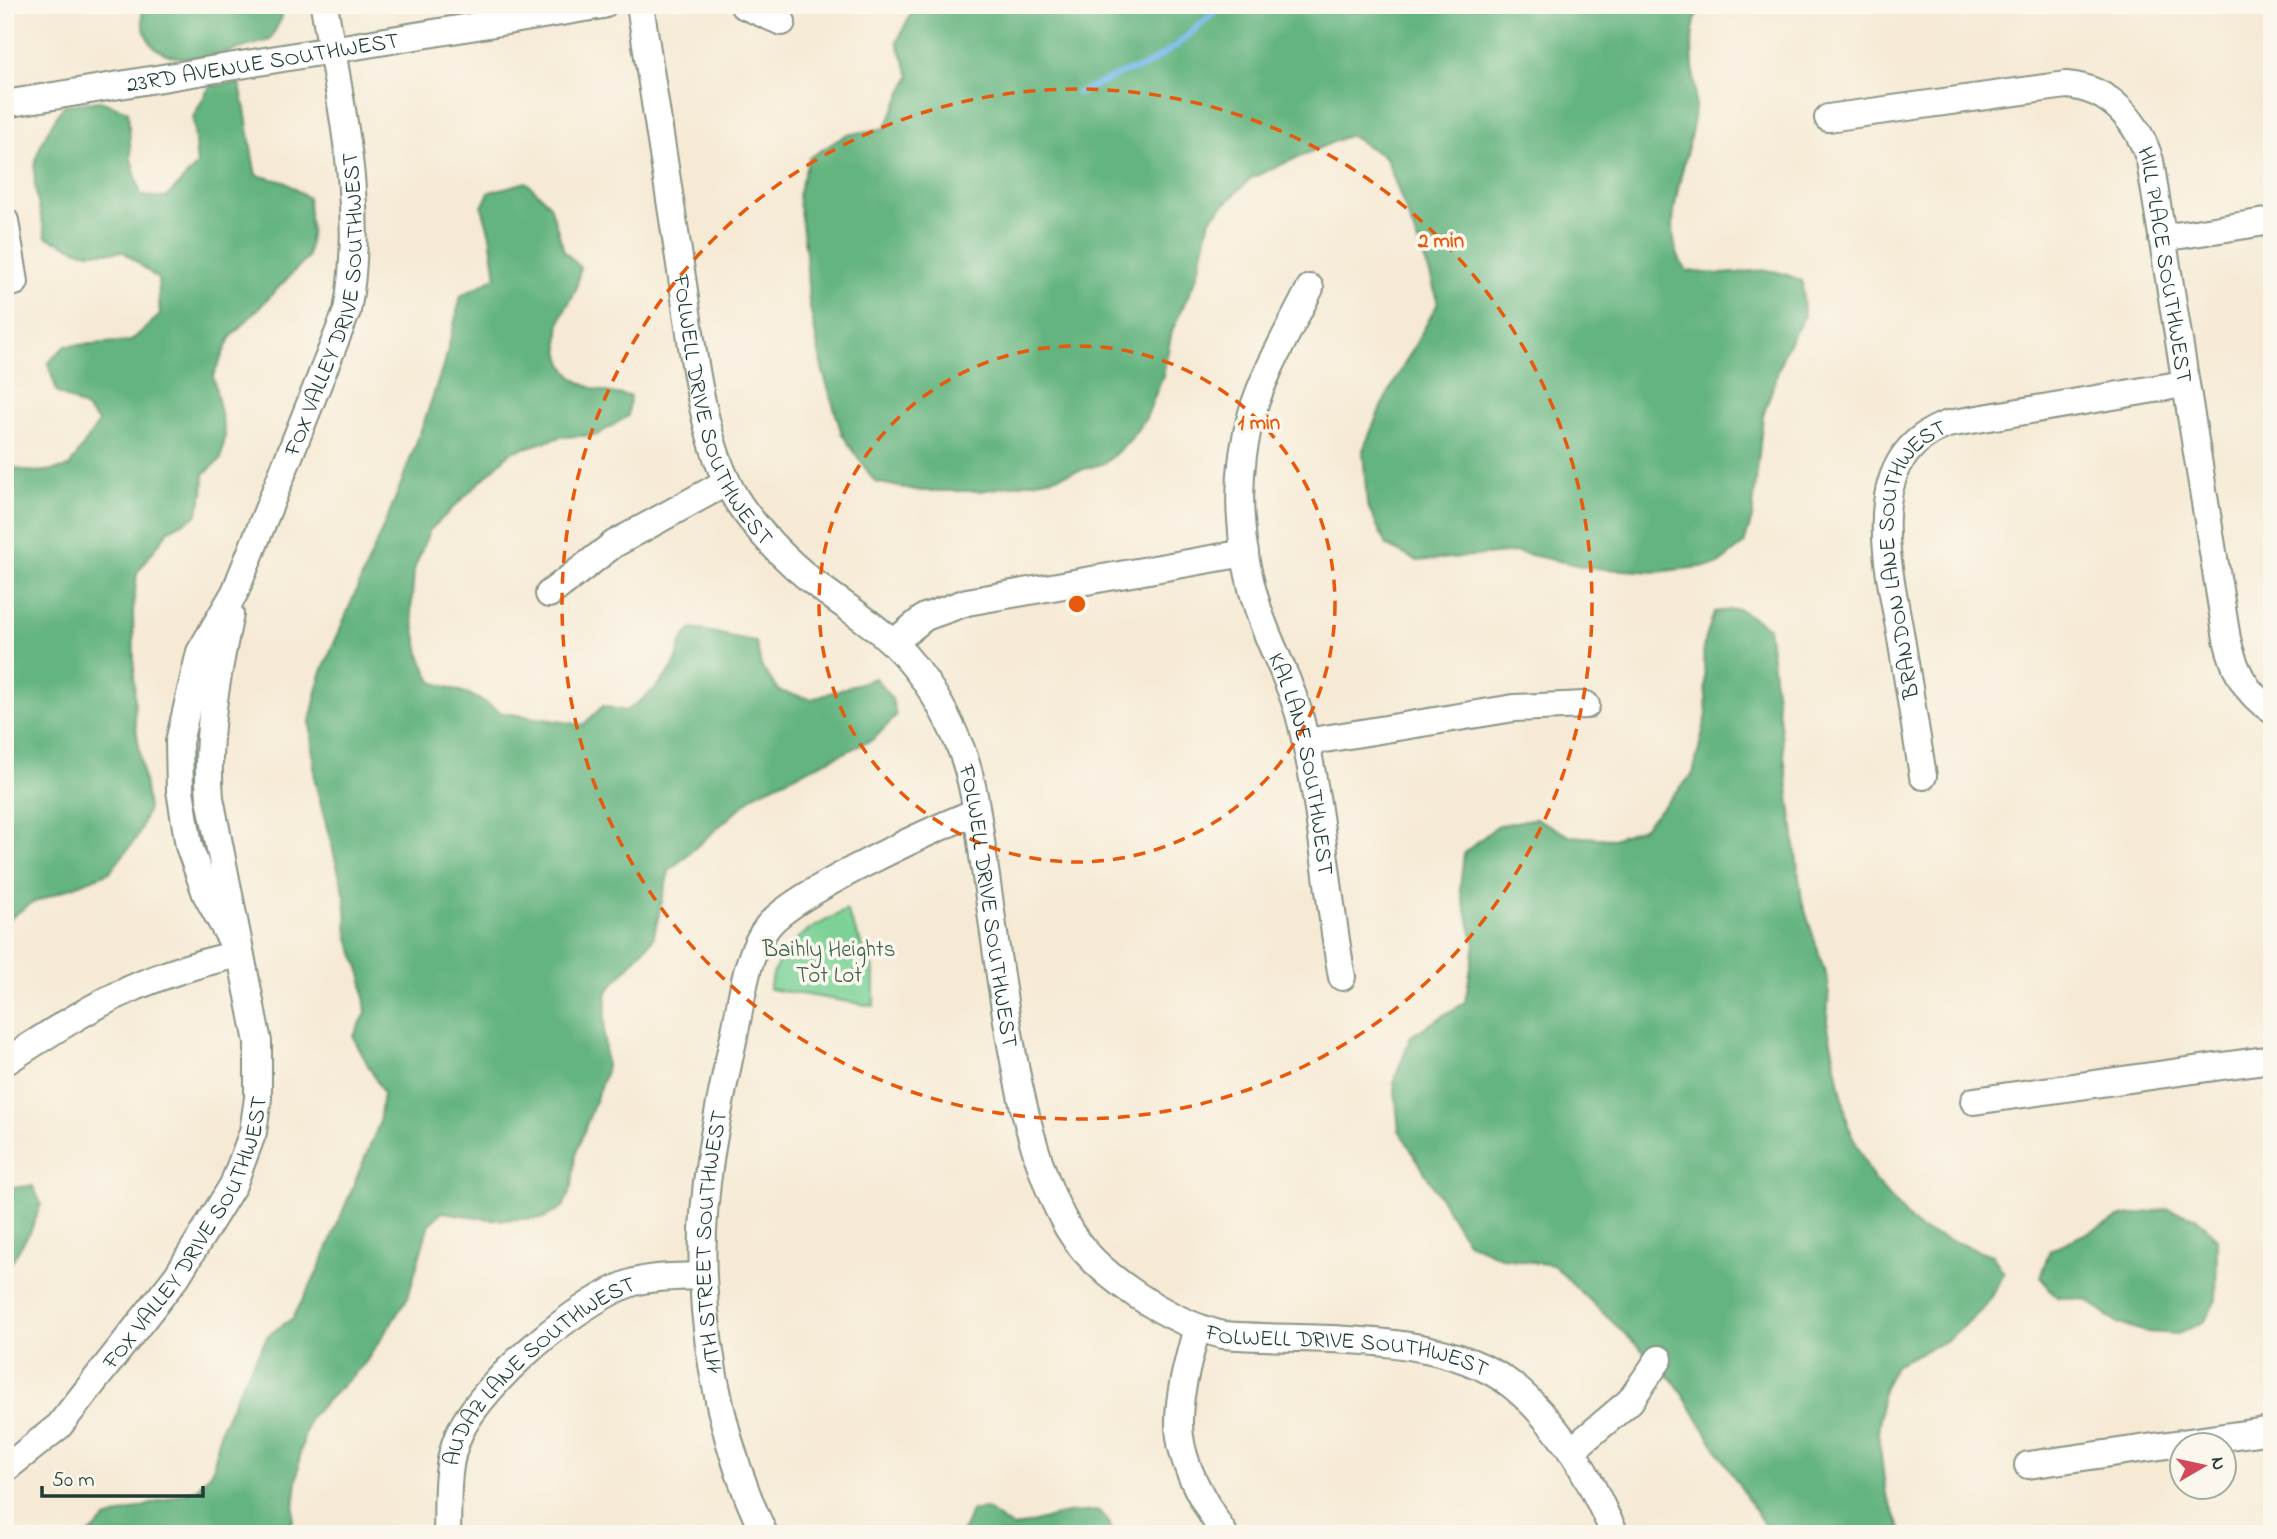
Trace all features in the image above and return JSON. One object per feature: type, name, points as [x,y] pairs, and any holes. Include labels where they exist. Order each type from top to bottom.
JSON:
[{"type":"street","name":"FOX VALLEY DRIVE SOUTHWEST","points":[[5,1469],[44,1441],[88,1393],[177,1276],[233,1185],[253,1132],[258,1088],[258,1042],[211,799],[208,764],[216,679],[235,592],[347,311],[354,274],[353,198],[324,5]]},
{"type":"street","name":"23RD AVENUE SOUTHWEST","points":[[5,104],[603,5]]},
{"type":"street","name":"FOLWELL DRIVE SOUTHWEST","points":[[640,5],[696,364],[714,446],[727,482],[753,522],[784,556],[892,643],[909,660],[943,713],[961,749],[976,812],[1019,1082],[1050,1187],[1067,1227],[1081,1246],[1132,1290],[1197,1328],[1239,1336],[1383,1344],[1450,1355],[1470,1362],[1513,1386],[1571,1451],[1615,1534]]},
{"type":"street","points":[[743,5],[782,22]]},
{"type":"street","name":"HILL PLACE SOUTHWEST","points":[[1828,118],[2042,86],[2074,85],[2095,92],[2117,105],[2141,135],[2150,160],[2230,653],[2244,684],[2272,709]]},
{"type":"street","points":[[5,221],[15,282]]},
{"type":"street","points":[[2162,237],[2272,221]]},
{"type":"street","name":"KAL LANE SOUTHWEST","points":[[1310,288],[1266,380],[1245,439],[1240,487],[1245,553],[1259,612],[1290,689],[1306,741],[1342,978]]},
{"type":"street","name":"BRANDON LANE SOUTHWEST","points":[[1923,776],[1886,547],[1886,508],[1899,462],[1919,440],[1948,424],[2185,384]]},
{"type":"street","points":[[550,594],[614,544],[727,482]]},
{"type":"street","points":[[892,643],[925,617],[967,602],[1245,553]]},
{"type":"street","points":[[1306,741],[1514,708],[1586,705]]},
{"type":"street","name":"11TH STREET SOUTHWEST","points":[[764,1534],[740,1471],[715,1381],[702,1276],[718,1107],[744,988],[760,939],[780,914],[837,880],[976,812]]},
{"type":"street","points":[[5,1062],[113,995],[167,972],[239,954]]},
{"type":"street","points":[[1974,1101],[2272,1059]]},
{"type":"street","name":"AUDAZ LANE SOUTHWEST","points":[[447,1534],[447,1486],[451,1456],[459,1434],[485,1395],[510,1369],[580,1309],[604,1294],[656,1278],[702,1276]]},
{"type":"street","points":[[1197,1328],[1181,1387],[1178,1430],[1191,1477],[1224,1534]]},
{"type":"street","points":[[1571,1451],[1630,1401],[1659,1359]]},
{"type":"street","points":[[2028,1465],[2272,1430]]},
{"type":"green space","points":[[150,5],[280,5],[282,17],[270,40],[210,56],[190,58],[171,56],[156,48],[146,34],[142,11]]},
{"type":"green space","points":[[915,5],[1700,5],[1692,43],[1695,92],[1693,124],[1674,213],[1673,234],[1677,254],[1687,271],[1720,274],[1761,270],[1778,272],[1802,281],[1804,317],[1785,350],[1763,416],[1752,518],[1744,544],[1717,565],[1656,572],[1591,568],[1517,552],[1417,561],[1386,545],[1367,504],[1363,450],[1381,407],[1438,303],[1431,277],[1386,158],[1349,135],[1251,178],[1210,219],[1197,276],[1172,331],[1163,375],[1146,418],[1129,441],[1105,463],[1053,478],[981,491],[921,491],[875,482],[842,434],[822,368],[809,302],[798,195],[809,158],[846,135],[885,128],[910,76],[897,42]]},
{"type":"green space","points":[[239,83],[256,175],[285,182],[308,198],[311,231],[308,257],[230,338],[213,376],[225,434],[221,459],[204,474],[203,494],[196,516],[169,530],[137,573],[133,611],[135,720],[148,808],[138,836],[110,872],[30,904],[5,922],[5,462],[28,471],[69,467],[99,422],[84,407],[57,392],[48,363],[65,346],[131,341],[160,315],[158,279],[124,252],[83,252],[46,237],[35,181],[37,155],[64,105],[100,101],[128,111],[131,159],[141,196],[166,198],[197,165],[193,117],[210,86]]},
{"type":"green space","points":[[526,182],[550,205],[564,251],[580,267],[576,289],[560,323],[559,342],[566,369],[585,385],[630,396],[628,416],[597,435],[561,437],[511,452],[429,531],[414,570],[411,611],[421,658],[432,682],[469,694],[503,713],[583,725],[603,706],[626,711],[652,691],[677,659],[683,638],[694,628],[756,642],[761,666],[779,691],[812,699],[875,678],[892,699],[896,716],[874,739],[757,793],[669,871],[653,939],[607,991],[604,1031],[606,1071],[575,1156],[572,1186],[563,1207],[544,1218],[495,1220],[442,1212],[429,1224],[408,1297],[365,1363],[309,1418],[300,1453],[292,1526],[298,1534],[89,1534],[106,1519],[197,1489],[213,1470],[221,1428],[239,1390],[268,1335],[293,1318],[318,1271],[379,1124],[383,1093],[353,1037],[366,1013],[362,977],[348,935],[345,896],[315,782],[310,721],[321,674],[396,497],[424,422],[445,361],[461,296],[496,277],[490,235],[482,207],[489,192]]},
{"type":"green space","points":[[1739,609],[1768,627],[1802,901],[1829,985],[1827,1022],[1849,1129],[1874,1180],[1918,1229],[1992,1255],[2004,1273],[1985,1307],[1946,1341],[1896,1364],[1883,1389],[1878,1433],[1886,1494],[1903,1534],[1770,1534],[1674,1381],[1553,1265],[1503,1258],[1467,1242],[1399,1130],[1394,1081],[1411,1036],[1465,1002],[1475,944],[1460,889],[1464,853],[1497,826],[1536,818],[1569,836],[1613,839],[1643,828],[1693,774],[1707,714],[1703,648],[1714,612]]},
{"type":"green space","name":"Baihly Heights Tot Lot","points":[[846,910],[874,971],[874,1006],[769,989],[787,949],[807,932]]},
{"type":"green space","points":[[33,1186],[41,1204],[31,1230],[5,1272],[5,1188]]},
{"type":"green space","points":[[2167,1209],[2196,1217],[2217,1238],[2216,1300],[2205,1321],[2178,1334],[2146,1332],[2116,1323],[2087,1300],[2057,1297],[2040,1277],[2050,1250],[2121,1217]]},
{"type":"green space","points":[[986,1509],[1013,1528],[1067,1513],[1099,1511],[1110,1524],[1112,1534],[962,1534],[971,1511]]},
{"type":"waterway","points":[[1078,93],[1125,72],[1144,67],[1176,46],[1222,5]]}]
